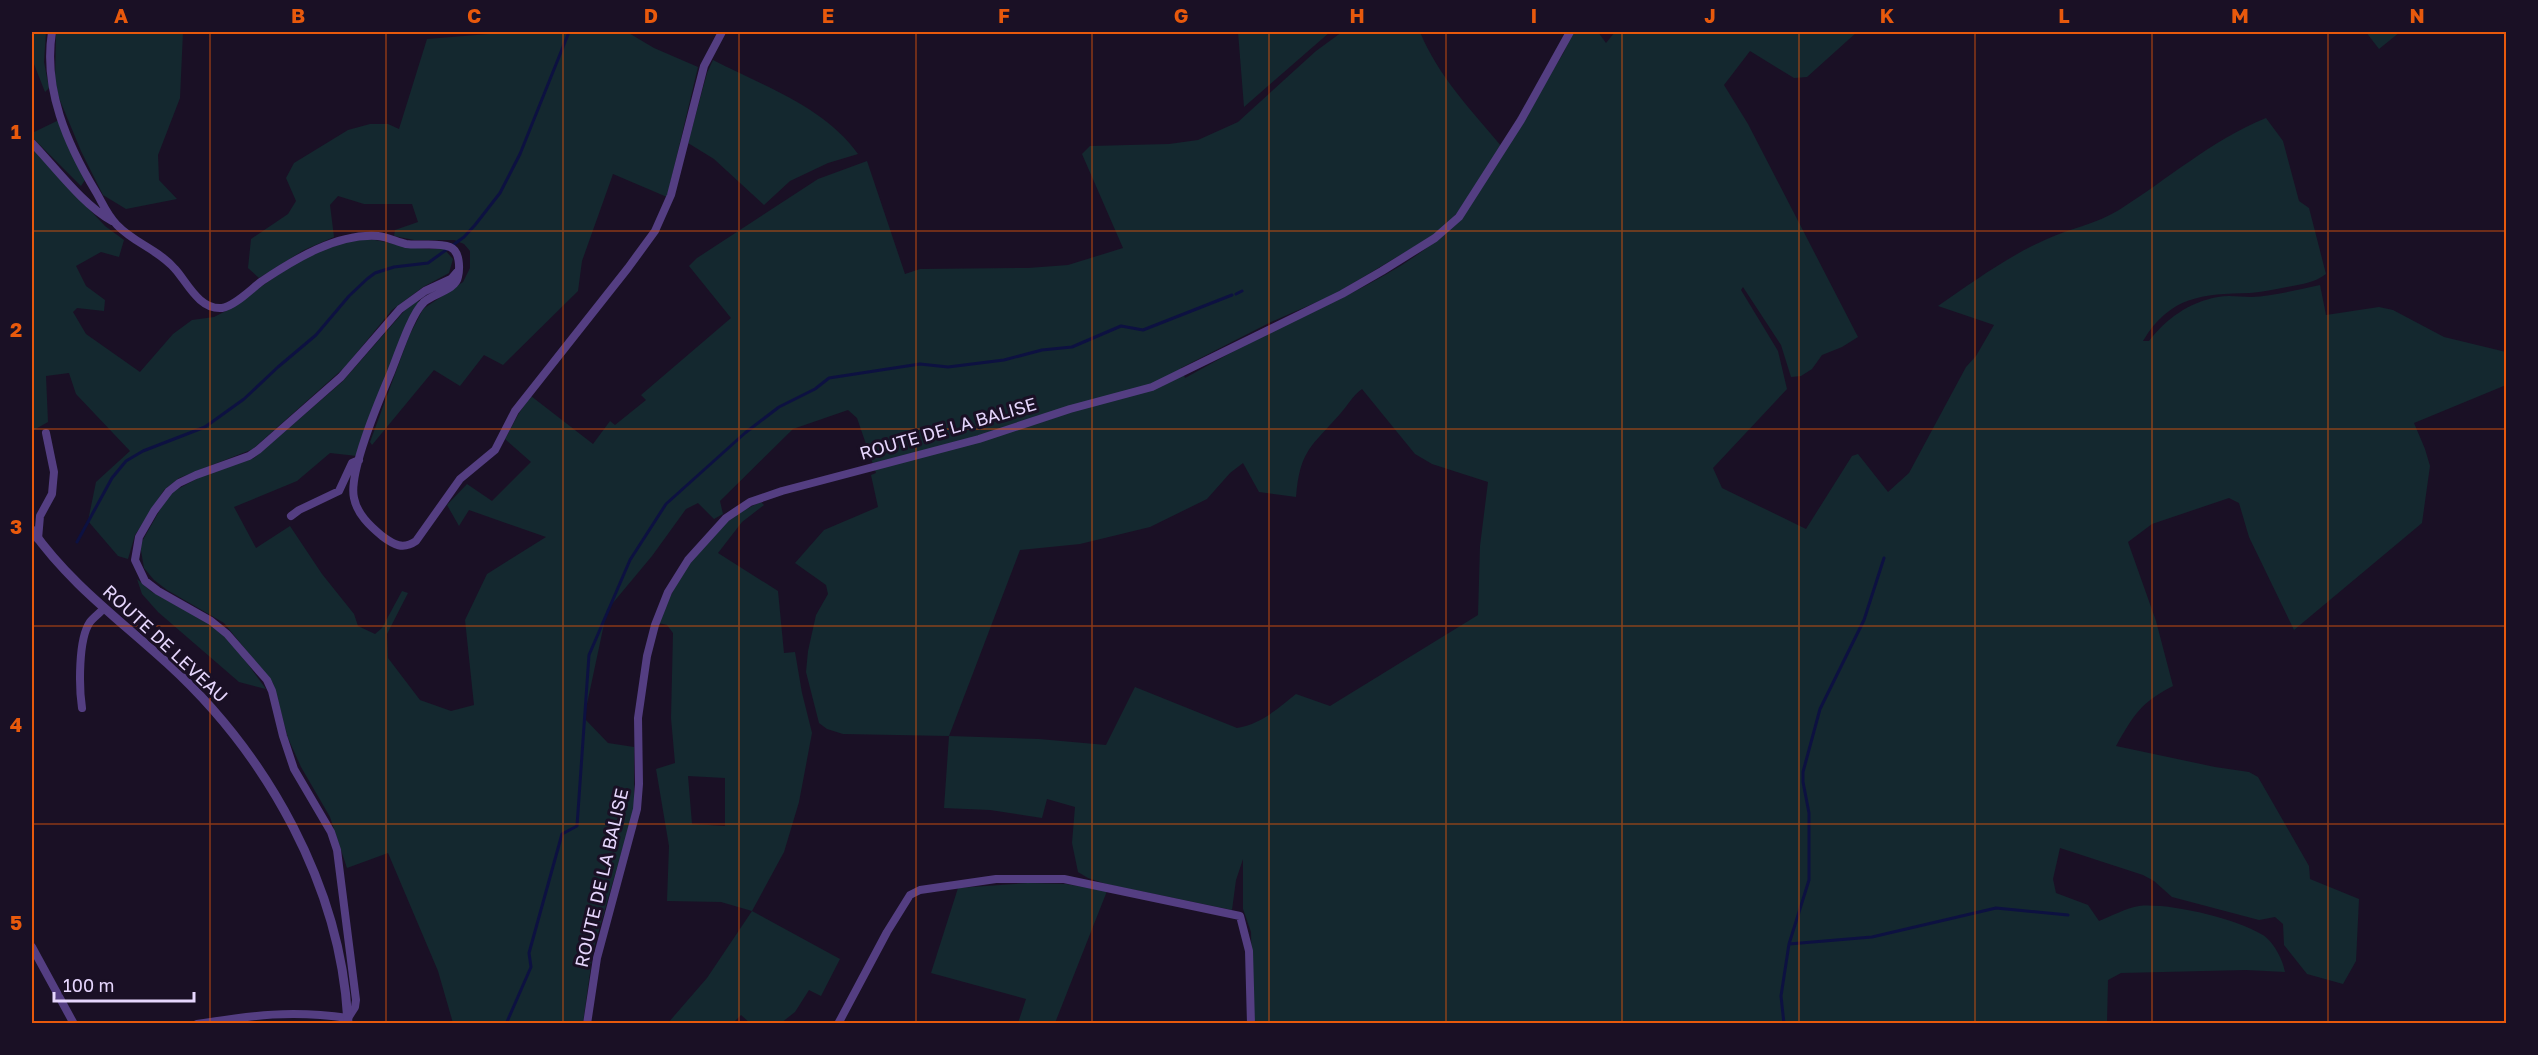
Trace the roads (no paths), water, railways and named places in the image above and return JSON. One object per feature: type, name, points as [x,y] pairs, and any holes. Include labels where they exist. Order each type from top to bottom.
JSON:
[{"type":"street","points":[[52,32],[51,77],[62,122],[107,214],[127,235],[170,263],[197,297],[210,306],[222,308],[284,268],[323,248],[363,236],[380,236],[405,243],[449,247],[458,257],[459,276],[455,284],[423,302],[417,313],[379,401],[359,460],[353,486],[357,509],[371,526],[391,543],[401,547],[409,546],[425,531],[460,479],[495,450],[515,411],[655,231],[671,195],[704,66],[722,32]]},
{"type":"street","name":"ROUTE DE LA BALISE","points":[[587,1023],[597,958],[637,809],[638,718],[647,656],[655,625],[668,592],[688,560],[715,528],[750,502],[782,491],[979,439],[1070,409],[1152,387],[1342,294],[1382,271],[1436,238],[1459,218],[1510,138],[1570,32]]},
{"type":"street","points":[[32,143],[85,202],[115,224]]},
{"type":"street","points":[[198,1023],[283,1012],[326,1014],[348,1021],[356,1000],[338,850],[331,832],[294,769],[267,680],[226,634],[211,621],[158,591],[145,581],[135,561],[139,537],[154,511],[179,483],[249,456],[258,450],[342,377],[400,309],[425,291],[451,279],[458,272]]},
{"type":"street","points":[[38,539],[40,516],[52,494],[54,472],[46,433]]},
{"type":"street","points":[[291,516],[339,491],[352,463],[359,460]]},
{"type":"street","name":"ROUTE DE LEVEAU","points":[[32,530],[61,568],[192,687],[229,729],[271,789],[320,889],[340,956],[348,1021]]},
{"type":"street","points":[[82,708],[78,684],[85,634],[90,622],[104,608]]},
{"type":"street","points":[[838,1023],[887,932],[910,895],[920,890],[996,879],[1064,879],[1240,916],[1249,951],[1251,1023]]},
{"type":"street","points":[[32,947],[74,1023]]},
{"type":"waterway","points":[[77,542],[112,478],[126,461],[143,451],[205,427],[244,399],[316,335],[349,296],[375,273],[394,267],[428,263],[464,237],[500,193],[520,154],[569,32]]},
{"type":"waterway","points":[[1236,294],[1242,291]]},
{"type":"waterway","points":[[506,1024],[531,967],[529,953],[562,834],[577,826],[589,655],[630,560],[666,504],[745,433],[779,407],[815,389],[829,378],[920,364],[948,367],[1004,360],[1042,350],[1072,347],[1121,326],[1143,330],[1232,295]]},
{"type":"waterway","points":[[1784,1024],[1781,996],[1789,944],[1809,880],[1809,813],[1803,772],[1820,709],[1864,620],[1884,558]]},
{"type":"waterway","points":[[1789,944],[1872,937],[1996,908],[2068,915]]}]
